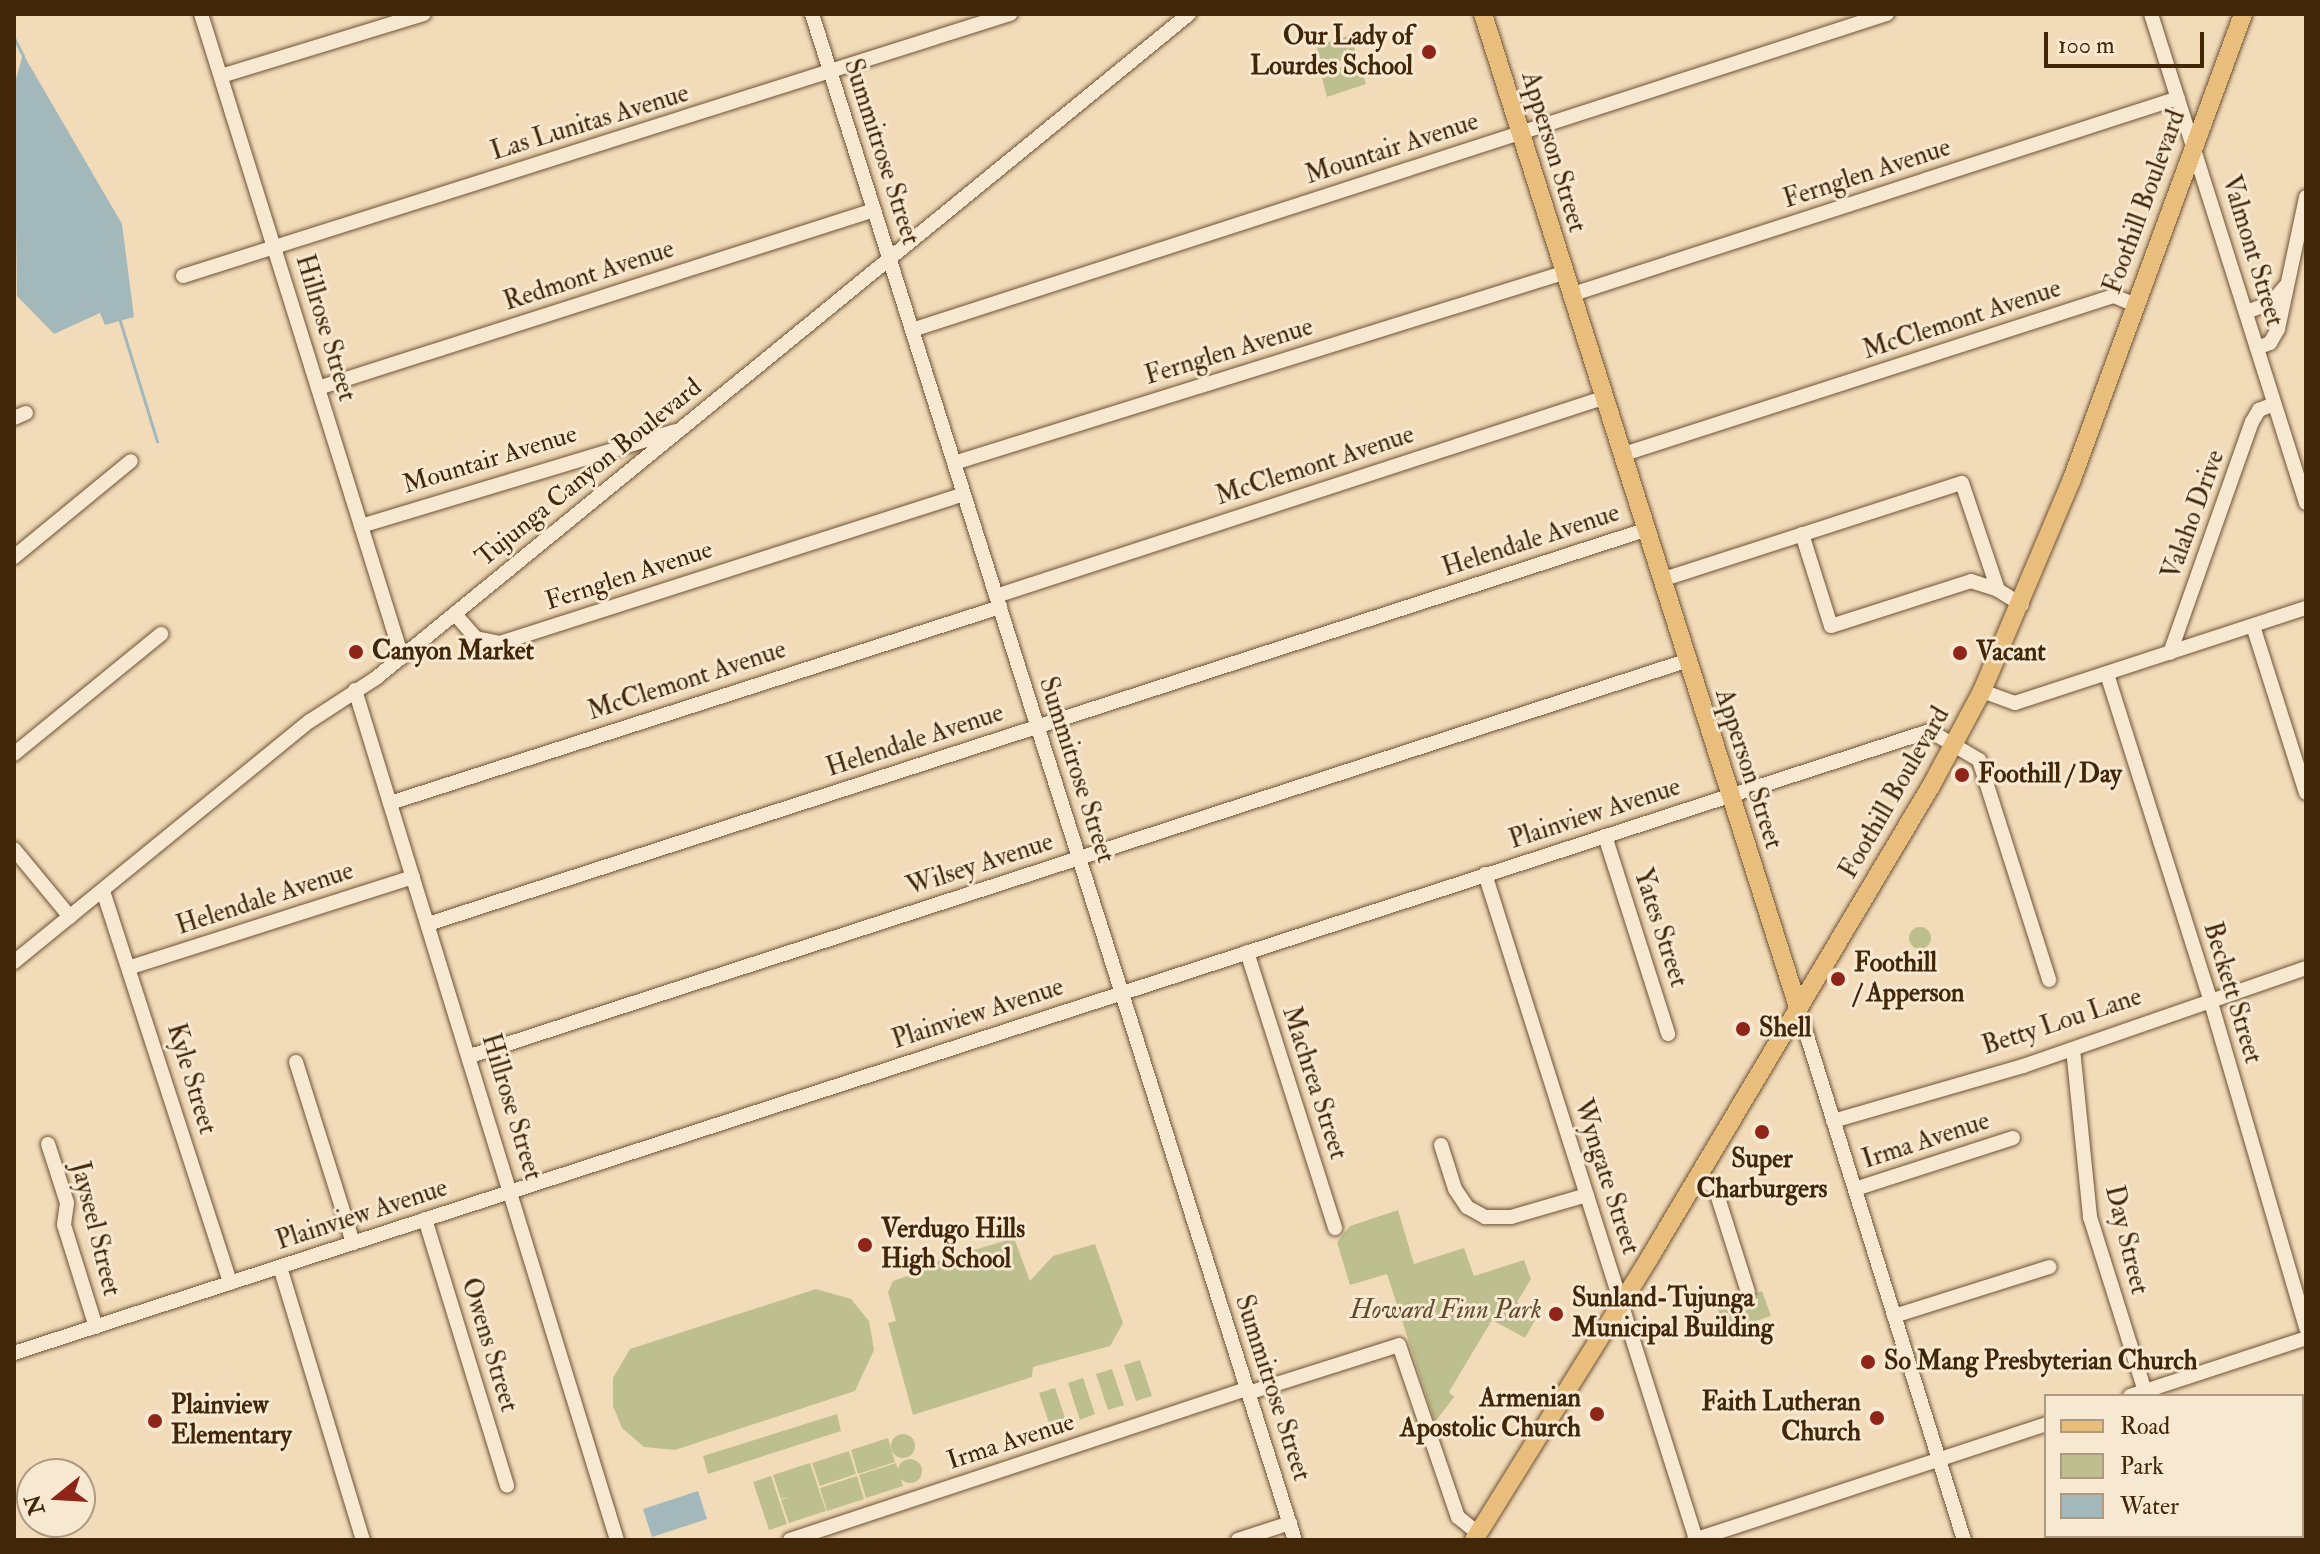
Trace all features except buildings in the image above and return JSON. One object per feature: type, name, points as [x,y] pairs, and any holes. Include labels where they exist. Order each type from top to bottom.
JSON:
[{"type":"main road","name":"Apperson Street","points":[[1483,14],[1798,1007]]},
{"type":"main road","name":"Foothill Boulevard","points":[[1476,1537],[1621,1303],[1956,744],[2022,605],[2243,14]]},
{"type":"street","name":"Hillrose Street","points":[[201,14],[402,657]]},
{"type":"street","points":[[221,76],[424,14]]},
{"type":"street","name":"Summitrose Street","points":[[812,14],[1295,1540]]},
{"type":"street","name":"Las Lunitas Avenue","points":[[183,276],[1010,14]]},
{"type":"street","name":"Tujunga Canyon Boulevard","points":[[14,962],[310,721],[402,657],[1189,14]]},
{"type":"street","name":"Mountair Avenue","points":[[912,330],[1887,14]]},
{"type":"street","name":"Valmont Street","points":[[2151,14],[2306,503]]},
{"type":"street","name":"Fernglen Avenue","points":[[1570,295],[2178,98]]},
{"type":"street","points":[[2257,348],[2270,343],[2278,329],[2286,286],[2300,247],[2306,197]]},
{"type":"street","name":"Redmont Avenue","points":[[318,388],[874,210]]},
{"type":"street","name":"Fernglen Avenue","points":[[954,463],[1563,273]]},
{"type":"street","points":[[2246,312],[2271,303],[2286,286]]},
{"type":"street","name":"McClemont Avenue","points":[[1621,455],[2114,296],[2135,305]]},
{"type":"street","name":"McClemont Avenue","points":[[390,803],[1603,398]]},
{"type":"street","name":"Valaho Drive","points":[[2170,653],[2252,422],[2259,410],[2274,404]]},
{"type":"street","name":"Mountair Avenue","points":[[361,526],[679,430]]},
{"type":"street","points":[[14,557],[131,461]]},
{"type":"street","points":[[1661,580],[1962,483],[1998,590]]},
{"type":"street","name":"Fernglen Avenue","points":[[455,614],[476,638],[500,643],[964,494]]},
{"type":"street","name":"Helendale Avenue","points":[[428,924],[1645,530]]},
{"type":"street","points":[[1802,534],[1831,626],[1971,581],[1998,590],[2022,605]]},
{"type":"street","points":[[1982,691],[2015,703],[2306,608]]},
{"type":"street","points":[[2253,626],[2306,793]]},
{"type":"street","points":[[14,754],[161,634]]},
{"type":"street","name":"Wilsey Avenue","points":[[470,1056],[1686,661]]},
{"type":"street","name":"Beckett Street","points":[[2107,674],[2210,999],[2306,1328]]},
{"type":"street","name":"Hillrose Street","points":[[355,690],[512,1191],[617,1540]]},
{"type":"street","name":"Plainview Avenue","points":[[14,1353],[1930,731],[1956,744]]},
{"type":"street","points":[[1956,744],[1975,755],[1982,767],[2049,980]]},
{"type":"street","name":"Yates Street","points":[[1605,836],[1668,1034]]},
{"type":"street","points":[[14,849],[70,917]]},
{"type":"street","name":"Wyngate Street","points":[[1485,874],[1695,1540]]},
{"type":"street","name":"Helendale Avenue","points":[[131,967],[413,877]]},
{"type":"street","name":"Kyle Street","points":[[103,891],[131,967],[230,1283]]},
{"type":"street","name":"Machrea Street","points":[[1247,952],[1335,1228]]},
{"type":"street","name":"Betty Lou Lane","points":[[1833,1121],[2073,1049],[2306,968]]},
{"type":"street","name":"Apperson Street","points":[[1798,1007],[1964,1540]]},
{"type":"street","name":"Day Street","points":[[2073,1049],[2090,1217],[2145,1391]]},
{"type":"street","points":[[296,1062],[353,1243]]},
{"type":"street","name":"Irma Avenue","points":[[1855,1189],[2013,1138]]},
{"type":"street","name":"Jayseel Street","points":[[48,1144],[67,1203],[65,1229],[96,1327]]},
{"type":"street","points":[[1441,1145],[1455,1189],[1467,1207],[1485,1217],[1511,1217],[1587,1195]]},
{"type":"street","points":[[1698,1175],[1715,1188],[1748,1292]]},
{"type":"street","name":"Owens Street","points":[[425,1219],[507,1486]]},
{"type":"street","points":[[280,1267],[363,1540]]},
{"type":"street","points":[[1894,1316],[2049,1267]]},
{"type":"street","points":[[2136,1394],[2306,1338]]},
{"type":"street","name":"Irma Avenue","points":[[790,1540],[1399,1345],[1458,1517],[1476,1537]]},
{"type":"street","points":[[1695,1540],[2044,1425]]},
{"type":"street","points":[[1238,1540],[1290,1523]]},
{"type":"green space","points":[[1351,35],[1357,56],[1323,67],[1316,46]]},
{"type":"green space","points":[[1359,61],[1366,84],[1327,97],[1321,74]]},
{"type":"green space","points":[[1920,927],[1928,930],[1931,938],[1928,946],[1920,949],[1912,946],[1909,938],[1912,930]]},
{"type":"green space","name":"Howard Finn Park","points":[[1398,1210],[1414,1264],[1464,1248],[1474,1276],[1524,1260],[1531,1279],[1517,1302],[1538,1315],[1525,1338],[1492,1320],[1449,1392],[1454,1397],[1435,1422],[1387,1274],[1350,1285],[1337,1242],[1350,1226]]},
{"type":"green space","points":[[1014,1238],[1030,1281],[1053,1256],[1095,1244],[1123,1323],[1110,1346],[1033,1367],[1032,1377],[913,1415],[888,1323],[896,1321],[888,1292],[893,1281],[922,1271],[921,1266]]},
{"type":"green space","points":[[816,1289],[851,1299],[869,1321],[874,1350],[855,1391],[675,1450],[644,1447],[622,1428],[613,1406],[613,1378],[630,1349]]},
{"type":"green space","points":[[1762,1291],[1771,1316],[1724,1331],[1717,1306]]},
{"type":"green space","points":[[1140,1360],[1152,1396],[1136,1401],[1124,1365]]},
{"type":"green space","points":[[1112,1369],[1124,1405],[1108,1410],[1096,1374]]},
{"type":"green space","points":[[1083,1378],[1095,1414],[1080,1420],[1068,1383]]},
{"type":"green space","points":[[1055,1388],[1067,1424],[1051,1429],[1039,1393]]},
{"type":"green space","points":[[837,1414],[841,1431],[708,1474],[703,1456]]},
{"type":"green space","points":[[903,1434],[912,1437],[915,1446],[912,1455],[903,1458],[894,1455],[891,1446],[894,1437]]},
{"type":"green space","points":[[888,1438],[895,1462],[858,1474],[851,1450]]},
{"type":"green space","points":[[849,1451],[856,1474],[820,1486],[812,1463]]},
{"type":"green space","points":[[910,1459],[919,1462],[922,1471],[919,1480],[910,1483],[901,1480],[898,1471],[901,1462]]},
{"type":"green space","points":[[810,1463],[826,1511],[789,1523],[781,1500],[792,1496],[781,1499],[773,1475]]},
{"type":"green space","points":[[896,1463],[903,1486],[866,1498],[859,1475]]},
{"type":"green space","points":[[771,1476],[787,1524],[769,1530],[753,1482]]},
{"type":"green space","points":[[857,1476],[864,1499],[827,1511],[820,1488]]},
{"type":"water","points":[[23,54],[122,224],[134,317],[105,325],[100,313],[54,334],[17,296],[14,86]]},
{"type":"water","points":[[698,1491],[707,1519],[652,1537],[643,1509]]},
{"type":"waterway","points":[[14,38],[23,56]]},
{"type":"waterway","points":[[120,321],[157,441]]},
{"type":"place","name":"Our Lady of Lourdes School","points":[[1429,52]]},
{"type":"place","name":"Canyon Market","points":[[356,652]]},
{"type":"place","name":"Vacant","points":[[1960,653]]},
{"type":"place","name":"Foothill / Day","points":[[1962,775]]},
{"type":"place","name":"Foothill / Apperson","points":[[1838,979]]},
{"type":"place","name":"Shell","points":[[1743,1029]]},
{"type":"place","name":"Super Charburgers","points":[[1762,1132]]},
{"type":"place","name":"Verdugo Hills High School","points":[[865,1245]]},
{"type":"place","name":"Sunland-Tujunga Municipal Building","points":[[1556,1314]]},
{"type":"place","name":"So Mang Presbyterian Church","points":[[1868,1362]]},
{"type":"place","name":"Armenian Apostolic Church","points":[[1597,1414]]},
{"type":"place","name":"Faith Lutheran Church","points":[[1877,1418]]},
{"type":"place","name":"Plainview Elementary","points":[[155,1421]]}]
